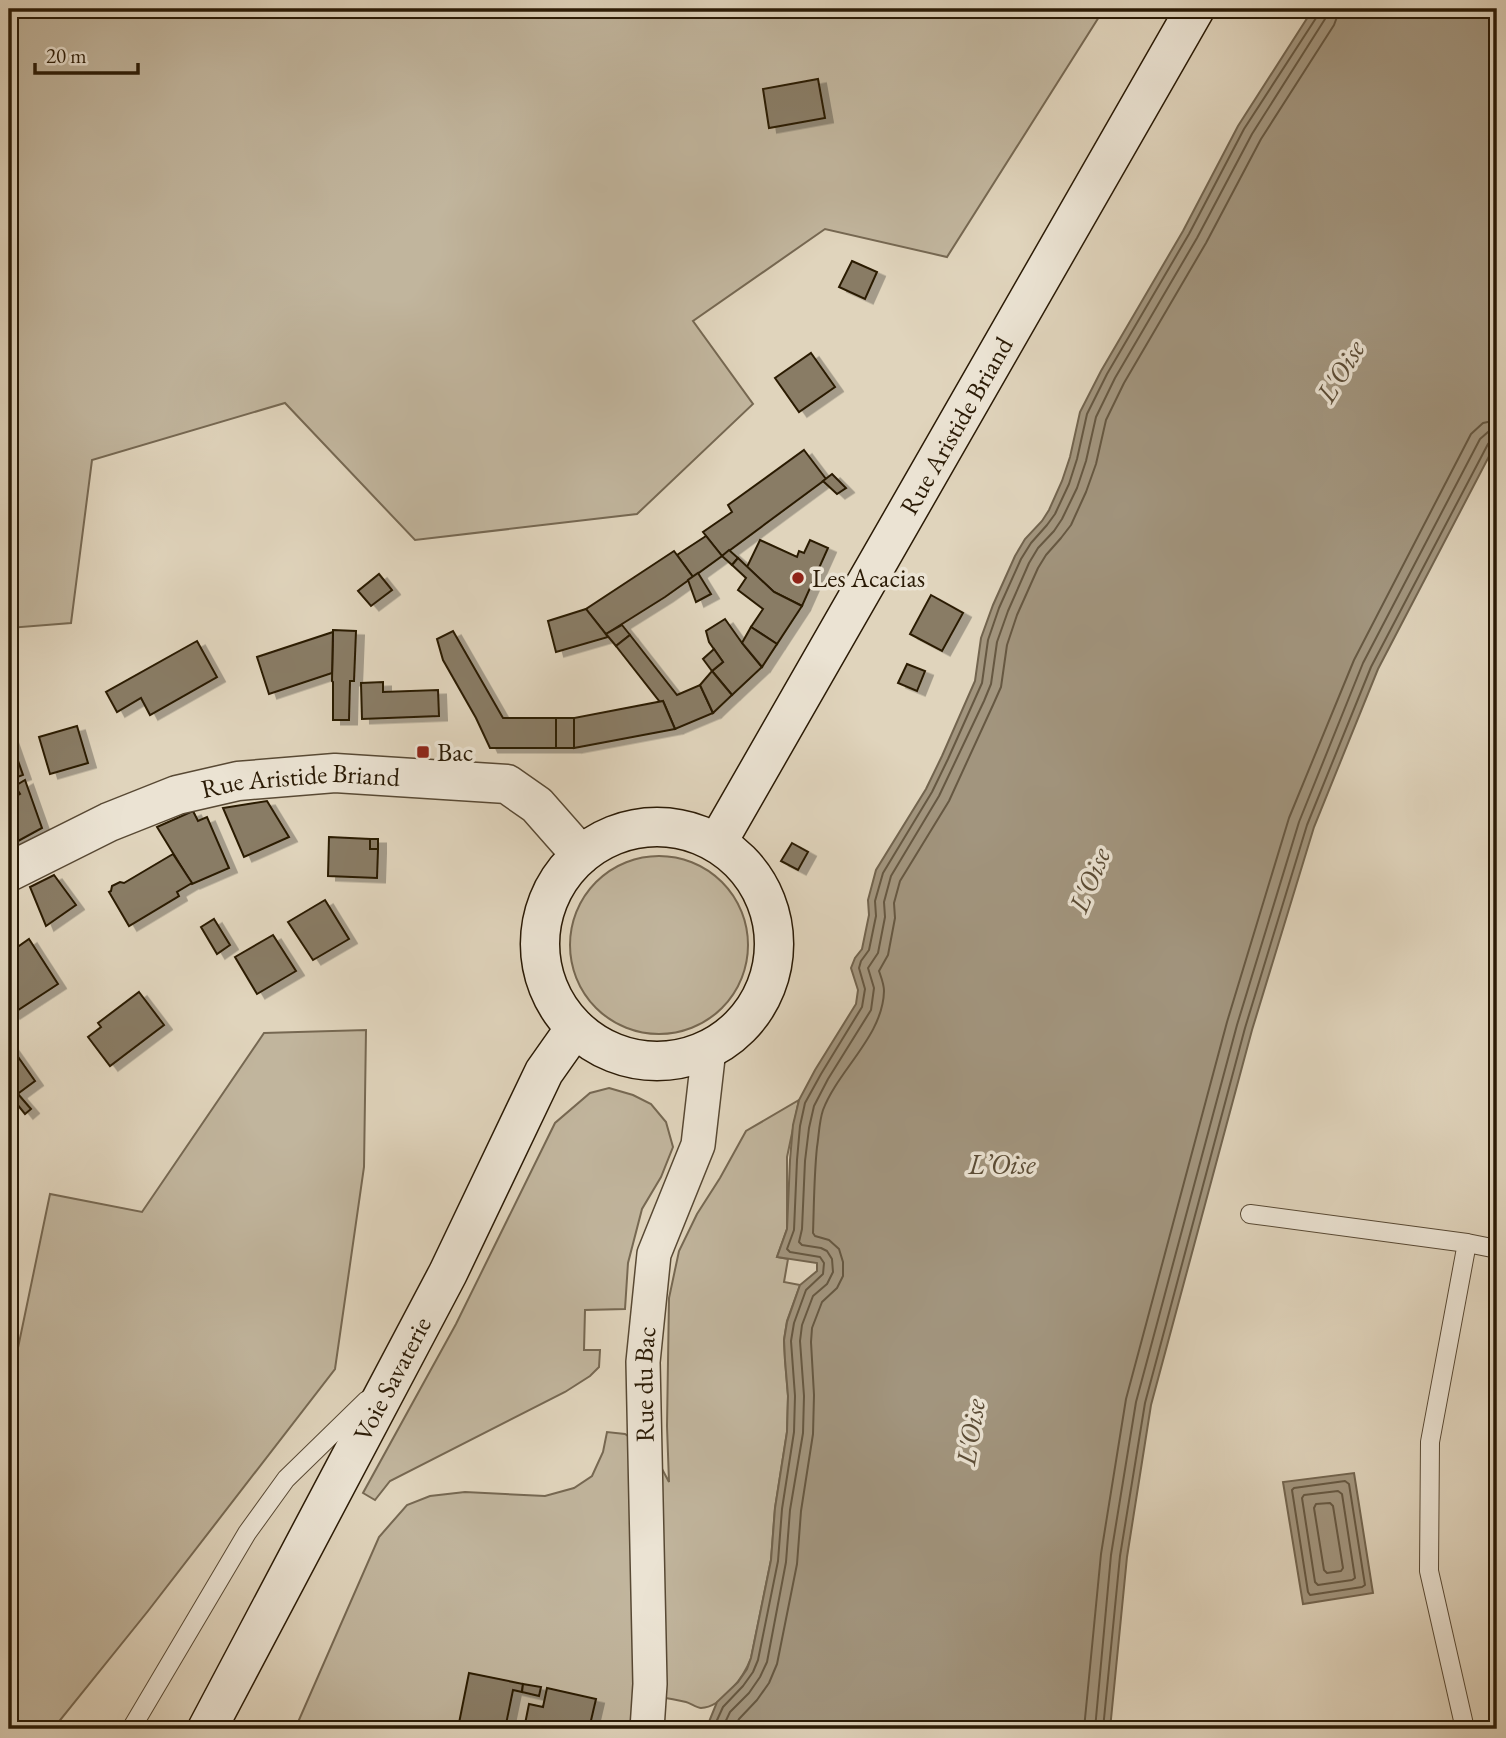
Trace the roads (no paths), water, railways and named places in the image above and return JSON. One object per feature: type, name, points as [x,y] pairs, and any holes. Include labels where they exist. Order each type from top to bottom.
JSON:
[{"type":"main road","name":"Rue Aristide Briand","points":[[717,842],[1195,9]]},
{"type":"main road","name":"Rue Aristide Briand","points":[[9,872],[109,822],[177,795],[238,781],[335,773],[507,784],[537,805],[581,855]]},
{"type":"main road","points":[[647,827],[683,830],[717,842],[745,865],[764,895],[774,930],[773,966],[761,1000],[739,1028],[709,1049],[675,1060],[639,1060],[604,1049],[575,1028],[552,997],[541,960],[542,921],[556,884],[581,855],[612,836],[647,827]]},
{"type":"main road","name":"Voie Savaterie","points":[[207,1729],[448,1273],[544,1072],[575,1028]]},
{"type":"street","name":"Rue du Bac","points":[[647,1729],[650,1684],[643,1362],[654,1254],[698,1145],[709,1049]]},
{"type":"lane","points":[[1250,1214],[1467,1242],[1497,1249]]},
{"type":"lane","points":[[1465,1729],[1429,1572],[1430,1442],[1467,1242]]},
{"type":"lane","points":[[131,1729],[247,1533],[286,1479],[395,1374]]},
{"type":"water","name":"L’Oise","points":[[1313,9],[1497,9],[1497,441],[1378,669],[1314,827],[1252,1030],[1151,1405],[1127,1557],[1110,1729],[706,1729],[717,1702],[738,1682],[751,1658],[771,1560],[775,1508],[787,1432],[788,1396],[784,1340],[787,1322],[800,1285],[817,1271],[817,1263],[777,1257],[787,1229],[793,1125],[799,1100],[856,1004],[858,990],[851,968],[862,949],[869,915],[868,900],[876,870],[926,789],[942,756],[975,681],[981,638],[993,605],[1015,556],[1049,510],[1062,481],[1080,412],[1183,231],[1238,126]]},
{"type":"water","points":[[1354,1473],[1373,1593],[1303,1604],[1283,1482]]},
{"type":"place","name":"Les Acacias","points":[[798,578]]},
{"type":"place","name":"Bac","points":[[423,752]]},
{"type":"water label","name":"L'Oise","points":[[1340,371]]},
{"type":"water label","name":"L'Oise","points":[[1089,880]]},
{"type":"water label","name":"L'Oise","points":[[970,1432]]}]
